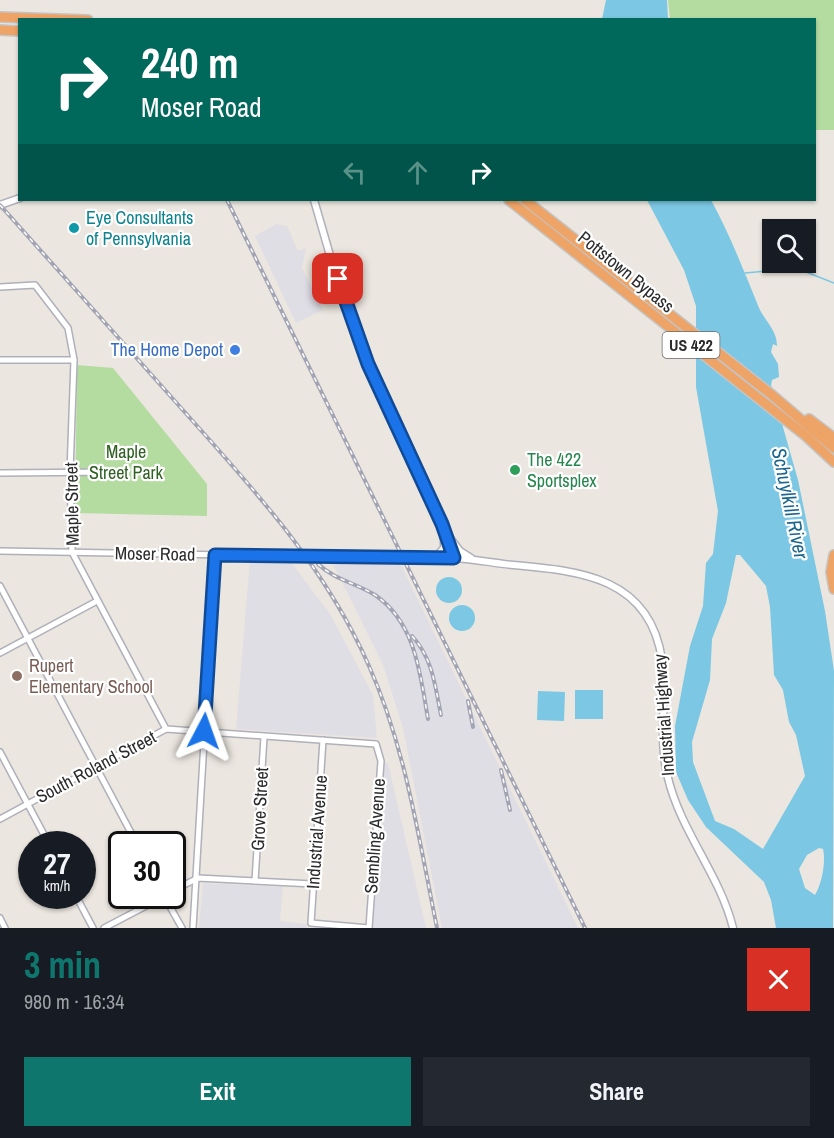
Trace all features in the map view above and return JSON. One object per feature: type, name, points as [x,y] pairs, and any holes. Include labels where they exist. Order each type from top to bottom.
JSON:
[{"type":"highway","points":[[0,19],[18,19]]},
{"type":"highway","points":[[0,19],[18,21]]},
{"type":"highway","points":[[0,30],[18,31]]},
{"type":"highway","points":[[500,201],[577,254]]},
{"type":"highway","name":"Pottstown Bypass","points":[[510,201],[806,436],[834,462]]},
{"type":"highway","name":"Pottstown Bypass","points":[[527,201],[804,418]]},
{"type":"highway","points":[[804,418],[834,438]]},
{"type":"highway","name":"US 422","points":[[804,418],[834,448]]},
{"type":"highway","points":[[834,555],[831,572],[834,589]]},
{"type":"street","points":[[0,205],[18,198]]},
{"type":"street","points":[[314,201],[366,362],[442,524],[454,558]]},
{"type":"street","name":"Maple Street","points":[[0,287],[35,285],[68,328],[74,360],[70,472],[72,552],[166,729]]},
{"type":"street","points":[[0,360],[74,360]]},
{"type":"street","points":[[0,473],[112,472]]},
{"type":"street","points":[[435,558],[444,548],[442,524]]},
{"type":"street","points":[[442,524],[460,551],[474,559]]},
{"type":"street","name":"Moser Road","points":[[0,550],[454,558]]},
{"type":"street","points":[[193,928],[198,878],[215,555]]},
{"type":"street","name":"Industrial Highway","points":[[454,558],[572,570],[597,577],[622,592],[642,612],[652,628],[662,660],[664,760],[671,791],[677,809],[723,896],[733,928]]},
{"type":"street","points":[[0,586],[130,831]]},
{"type":"street","points":[[0,653],[98,601]]},
{"type":"street","name":"South Roland Street","points":[[0,819],[166,729],[376,744]]},
{"type":"street","name":"Grove Street","points":[[255,881],[264,737]]},
{"type":"street","name":"Industrial Avenue","points":[[323,740],[311,923],[369,928]]},
{"type":"street","name":"Sembling Avenue","points":[[369,928],[381,761],[376,744]]},
{"type":"street","points":[[0,752],[41,831]]},
{"type":"street","points":[[186,884],[198,878],[313,884]]},
{"type":"street","points":[[83,909],[93,928]]},
{"type":"street","points":[[104,928],[140,909]]},
{"type":"street","points":[[171,909],[182,928]]},
{"type":"street","points":[[0,918],[5,928]]},
{"type":"shaded area","points":[[276,224],[287,226],[298,251],[306,248],[302,268],[323,310],[296,323],[255,236]]},
{"type":"shaded area","points":[[250,559],[290,561],[330,614],[373,695],[377,738],[236,729]]},
{"type":"shaded area","points":[[331,560],[401,565],[578,928],[442,928],[403,728],[383,665]]},
{"type":"shaded area","points":[[384,763],[388,763],[426,928],[373,928]]},
{"type":"shaded area","points":[[203,883],[283,887],[280,921],[307,924],[307,928],[199,928]]},
{"type":"green space","points":[[668,0],[834,0],[834,130],[816,130],[816,18],[670,18]]},
{"type":"green space","name":"Maple Street Park","points":[[77,365],[113,368],[207,484],[207,516],[75,513]]},
{"type":"water","points":[[606,0],[667,0],[668,18],[602,18]]},
{"type":"water","name":"Schuylkill River","points":[[648,201],[712,201],[731,240],[759,308],[773,330],[776,340],[777,346],[773,344],[771,352],[778,364],[779,377],[772,380],[771,385],[798,480],[825,611],[834,671],[833,928],[776,928],[771,900],[764,882],[706,827],[688,800],[676,772],[675,726],[690,646],[703,606],[706,563],[713,554],[718,511],[696,387],[696,306],[684,270]],"holes":[[[736,555],[740,555],[766,586],[770,607],[774,675],[783,690],[789,722],[796,735],[805,776],[763,849],[734,829],[715,821],[693,762],[692,742],[710,680],[712,639],[726,603]],[[819,848],[823,849],[823,872],[815,895],[805,888],[799,869],[807,855]]]},
{"type":"water","points":[[449,577],[458,581],[462,590],[458,599],[449,603],[440,599],[436,590],[440,581]]},
{"type":"water","points":[[462,605],[471,609],[475,618],[471,627],[462,631],[453,627],[449,618],[453,609]]},
{"type":"water","points":[[575,690],[603,690],[603,719],[575,719]]},
{"type":"water","points":[[538,691],[565,692],[564,721],[537,720]]},
{"type":"waterway","points":[[745,273],[796,268],[834,283]]},
{"type":"railway","points":[[227,201],[585,928]]},
{"type":"railway","points":[[0,205],[266,505],[290,535],[333,598],[369,666],[393,730],[410,795],[437,928]]},
{"type":"railway","points":[[318,564],[331,574],[375,595],[399,620],[408,635],[419,667],[428,719]]},
{"type":"railway","points":[[412,636],[429,663],[441,715]]},
{"type":"railway","points":[[468,701],[473,727]]},
{"type":"railway","points":[[501,770],[510,810]]},
{"type":"place","name":"Eye Consultants of Pennsylvania","points":[[74,228]]},
{"type":"place","name":"The Home Depot","points":[[235,350]]},
{"type":"place","name":"The 422 Sportsplex","points":[[515,470]]},
{"type":"place","name":"Rupert Elementary School","points":[[17,676]]},
{"type":"route","points":[[204,731],[215,555],[454,558],[442,524],[409,457],[368,364],[354,330],[338,279]]}]
